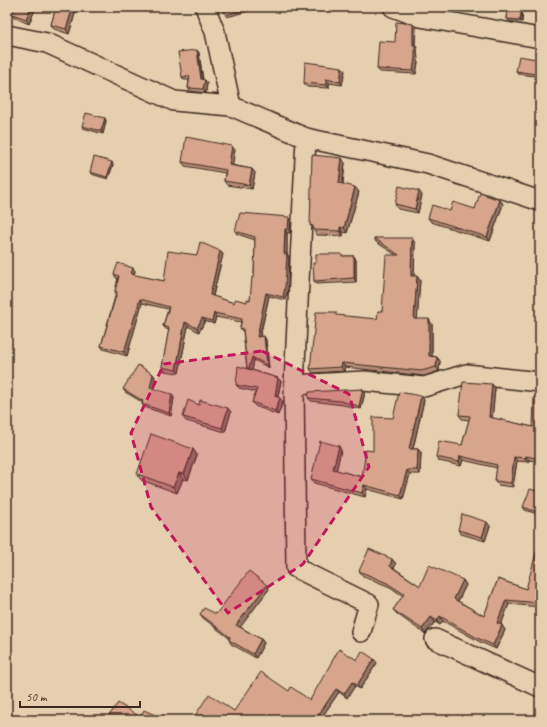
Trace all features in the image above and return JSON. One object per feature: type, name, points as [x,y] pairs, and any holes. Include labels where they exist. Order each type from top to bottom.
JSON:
[{"type":"street","points":[[205,7],[215,32],[230,106]]},
{"type":"street","points":[[393,7],[420,17],[540,38]]},
{"type":"street","points":[[7,35],[47,43],[174,101],[230,106],[306,138],[428,164],[540,201]]},
{"type":"street","points":[[306,138],[294,385],[296,568],[369,604],[361,632]]},
{"type":"street","points":[[294,385],[364,381],[424,387],[466,374],[540,382]]},
{"type":"street","points":[[435,639],[540,687]]},
{"type":"highlighted area","points":[[262,351],[349,394],[369,467],[303,564],[228,613],[151,507],[131,433],[164,364]]},
{"type":"building","points":[[15,7],[31,7],[26,19],[12,14]]},
{"type":"building","points":[[56,7],[73,7],[66,29],[51,25]]},
{"type":"building","points":[[227,7],[254,7],[226,15],[224,11],[228,9]]},
{"type":"building","points":[[508,7],[522,7],[520,20],[507,19]]},
{"type":"building","points":[[396,22],[413,24],[413,45],[415,45],[415,58],[413,71],[377,69],[379,41],[395,42]]},
{"type":"building","points":[[197,50],[201,79],[205,80],[203,89],[188,88],[190,76],[182,77],[178,52]]},
{"type":"building","points":[[519,56],[540,61],[540,78],[535,78],[535,74],[516,71]]},
{"type":"building","points":[[305,62],[342,67],[340,82],[326,79],[326,85],[304,83]]},
{"type":"building","points":[[86,113],[105,118],[101,131],[82,126]]},
{"type":"building","points":[[186,137],[232,146],[229,165],[252,169],[249,185],[224,181],[226,170],[182,162]]},
{"type":"building","points":[[312,155],[342,158],[339,183],[355,187],[344,228],[340,227],[340,231],[314,230],[313,226],[310,225]]},
{"type":"building","points":[[94,157],[112,162],[107,177],[90,172]]},
{"type":"building","points":[[399,186],[419,191],[415,209],[395,204]]},
{"type":"building","points":[[480,193],[500,200],[487,237],[428,218],[432,205],[450,211],[453,202],[475,209]]},
{"type":"building","points":[[240,213],[289,217],[288,229],[285,229],[284,254],[287,254],[283,297],[266,293],[257,337],[264,336],[267,365],[252,357],[249,368],[247,368],[243,329],[240,328],[242,319],[214,313],[212,321],[202,318],[197,328],[185,322],[176,370],[162,367],[169,328],[163,326],[169,307],[140,299],[124,352],[101,346],[117,292],[115,291],[119,276],[114,274],[118,263],[133,268],[131,274],[164,281],[168,251],[197,255],[200,242],[220,251],[210,295],[234,303],[235,299],[247,302],[247,299],[250,300],[252,277],[254,277],[255,237],[235,231]]},
{"type":"building","points":[[374,238],[412,238],[411,276],[417,276],[414,319],[429,319],[429,356],[437,357],[436,367],[421,371],[342,363],[341,367],[310,369],[316,312],[336,312],[336,315],[377,319],[378,311],[382,311],[386,255],[399,255]]},
{"type":"building","points":[[316,254],[342,254],[342,256],[354,256],[354,278],[314,281],[313,263],[316,263]]},
{"type":"building","points":[[138,365],[153,374],[150,388],[172,394],[169,413],[142,404],[143,401],[123,389]]},
{"type":"building","points":[[238,366],[278,378],[275,396],[280,398],[275,411],[252,402],[257,389],[236,385]]},
{"type":"building","points":[[463,382],[492,384],[489,417],[533,427],[534,397],[540,398],[540,459],[526,456],[525,458],[514,457],[511,483],[495,481],[497,465],[460,456],[459,462],[436,457],[439,441],[462,445],[470,416],[459,415]]},
{"type":"building","points":[[363,389],[359,406],[340,401],[308,398],[309,392]]},
{"type":"building","points":[[399,392],[421,396],[409,449],[418,449],[417,470],[407,470],[400,495],[364,485],[362,493],[311,479],[320,441],[339,446],[333,469],[362,477],[366,450],[373,451],[373,417],[393,418]]},
{"type":"building","points":[[188,400],[199,405],[200,400],[228,408],[222,428],[183,417]]},
{"type":"building","points":[[151,434],[193,449],[184,474],[179,473],[173,487],[137,474]]},
{"type":"building","points":[[530,489],[540,492],[540,513],[523,507]]},
{"type":"building","points":[[462,514],[487,522],[482,537],[458,530]]},
{"type":"building","points":[[538,546],[540,547],[540,603],[506,600],[497,623],[502,625],[493,645],[477,638],[440,616],[437,621],[431,617],[422,629],[393,610],[404,594],[387,583],[359,571],[369,549],[392,559],[390,566],[420,586],[429,565],[463,580],[454,599],[484,616],[498,579],[526,589]]},
{"type":"building","points":[[249,571],[267,585],[236,625],[261,639],[253,654],[229,640],[230,637],[200,614],[204,608],[216,614]]},
{"type":"building","points":[[339,649],[357,660],[362,651],[374,659],[357,685],[352,682],[344,694],[336,689],[315,720],[193,719],[209,694],[234,711],[261,672],[289,691],[291,687],[310,700]]},
{"type":"building","points":[[118,703],[137,715],[134,720],[106,720]]},
{"type":"building","points":[[144,710],[166,720],[139,720]]}]
